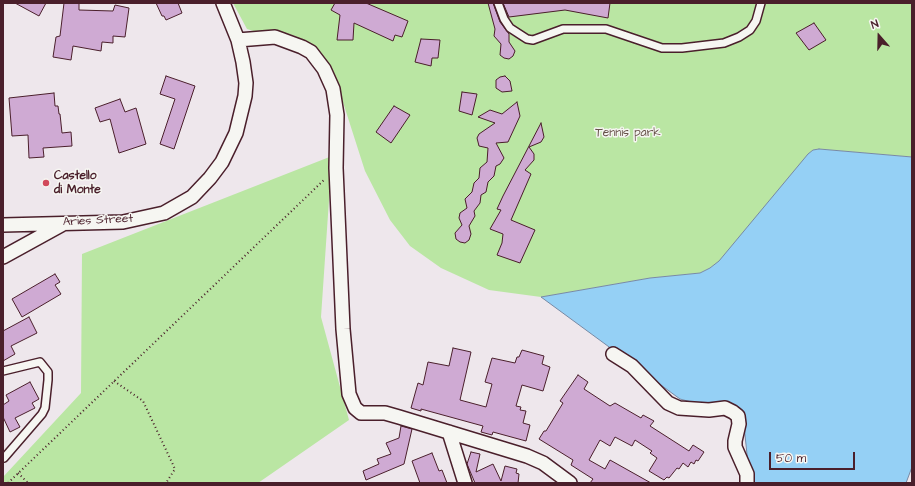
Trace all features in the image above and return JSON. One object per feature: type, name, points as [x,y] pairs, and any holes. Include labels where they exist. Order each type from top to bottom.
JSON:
[{"type":"street","name":"Aries Street","points":[[3,225],[123,222],[144,218],[164,212],[192,196],[210,178],[222,162],[236,133],[245,96],[245,73],[238,40],[223,3]]},
{"type":"street","points":[[238,40],[268,37],[293,43],[311,52],[324,69],[330,80],[336,102],[336,168],[343,329],[349,394],[355,408],[361,413],[385,413],[527,456],[543,463],[570,483]]},
{"type":"street","points":[[3,257],[65,224]]},
{"type":"street","points":[[613,354],[632,366],[668,403],[679,408],[709,410],[725,408],[738,416],[739,424],[734,441],[735,447],[747,474],[747,483]]},
{"type":"street","points":[[449,432],[465,483]]},
{"type":"lane","points":[[498,3],[504,19],[510,28],[524,38],[533,40],[556,31],[574,28],[606,28],[662,48],[682,48],[724,43],[739,37],[750,30],[756,21],[761,3]]},
{"type":"lane","points":[[3,371],[40,362],[48,372],[45,408],[42,414],[4,458]]},
{"type":"path","points":[[8,483],[336,168]]},
{"type":"path","points":[[114,381],[143,401],[175,469],[166,483]]},
{"type":"path","points":[[18,473],[28,483]]},
{"type":"green space","name":"Tennis park","points":[[233,3],[912,3],[912,157],[819,149],[813,150],[719,262],[700,273],[650,278],[541,297],[489,290],[441,268],[410,246],[390,220],[365,171],[333,71],[316,50],[295,36],[280,32],[257,32],[247,29]]},
{"type":"green space","points":[[332,156],[321,317],[349,420],[258,483],[3,483],[3,477],[81,393],[82,254]]},
{"type":"water","points":[[819,149],[912,157],[912,467],[906,483],[750,483],[743,416],[680,399],[541,297],[650,278],[700,273],[710,268],[719,261],[808,154],[813,150]]},
{"type":"building","points":[[15,3],[46,3],[39,16]]},
{"type":"building","points":[[64,3],[79,3],[79,10],[113,11],[115,5],[129,8],[125,37],[113,36],[113,43],[102,42],[101,51],[73,46],[71,60],[53,57],[56,37],[60,36]]},
{"type":"building","points":[[156,3],[178,3],[182,13],[166,20],[164,16],[162,16]]},
{"type":"building","points":[[335,3],[366,3],[408,21],[402,37],[395,35],[393,41],[354,23],[353,40],[337,40],[340,15],[331,10]]},
{"type":"building","points":[[488,3],[493,3],[500,22],[509,34],[509,42],[515,51],[513,56],[509,59],[500,55],[501,44],[494,36],[495,29]]},
{"type":"building","points":[[503,3],[610,3],[608,18],[565,10],[509,17]]},
{"type":"building","points":[[814,23],[826,40],[809,50],[796,33]]},
{"type":"building","points":[[421,39],[440,40],[438,58],[432,58],[431,66],[415,62]]},
{"type":"building","points":[[166,76],[195,86],[174,149],[160,144],[175,99],[160,94]]},
{"type":"building","points":[[505,76],[510,81],[512,91],[502,92],[496,88],[496,80]]},
{"type":"building","points":[[462,92],[477,94],[472,115],[459,111]]},
{"type":"building","points":[[54,93],[55,106],[58,106],[60,114],[62,133],[71,132],[72,146],[43,148],[44,157],[29,158],[28,135],[12,136],[9,98]]},
{"type":"building","points":[[120,99],[125,112],[136,108],[146,144],[119,153],[110,119],[100,122],[95,108]]},
{"type":"building","points":[[517,102],[520,116],[508,142],[496,143],[504,158],[500,164],[496,166],[494,176],[488,182],[486,192],[481,195],[480,203],[474,211],[475,216],[469,226],[471,234],[469,240],[465,243],[460,242],[456,239],[455,233],[462,225],[459,218],[460,213],[467,208],[465,199],[472,192],[474,183],[479,178],[480,168],[487,162],[488,148],[479,146],[477,138],[479,134],[495,123],[478,117],[490,110],[502,114]]},
{"type":"building","points":[[394,106],[410,115],[391,143],[376,132]]},
{"type":"building","points":[[541,123],[544,137],[541,142],[529,147],[534,154],[534,160],[525,170],[531,174],[511,220],[535,230],[520,263],[497,255],[502,243],[503,234],[490,229],[501,210],[497,209],[503,196]]},
{"type":"building","points":[[55,274],[60,282],[55,285],[61,294],[22,317],[12,299]]},
{"type":"building","points":[[29,317],[37,333],[11,346],[15,354],[3,361],[3,331]]},
{"type":"building","points":[[453,348],[471,352],[460,400],[486,407],[492,384],[485,382],[492,358],[515,363],[522,350],[544,356],[542,364],[550,367],[543,391],[522,385],[516,406],[521,407],[520,410],[526,411],[523,423],[530,425],[526,441],[493,432],[492,435],[481,432],[483,426],[421,409],[421,411],[411,408],[418,383],[423,385],[428,362],[449,366]]},
{"type":"building","points":[[578,375],[588,382],[584,389],[610,406],[615,403],[641,418],[643,415],[654,421],[650,426],[689,451],[693,445],[704,452],[694,464],[691,462],[688,467],[683,463],[669,478],[667,477],[664,480],[649,471],[657,458],[650,453],[652,451],[635,440],[632,446],[615,437],[610,446],[600,440],[589,460],[605,469],[610,460],[651,483],[590,483],[593,479],[571,465],[573,460],[539,439],[544,431],[546,431],[563,403],[560,401]]},
{"type":"building","points":[[30,382],[39,399],[32,403],[35,408],[15,418],[20,427],[10,432],[3,417],[3,405],[9,401],[6,395]]},
{"type":"building","points":[[401,426],[412,429],[404,464],[366,480],[363,471],[379,464],[377,459],[391,454],[386,443],[399,438]]},
{"type":"building","points":[[471,452],[480,454],[476,472],[493,464],[501,481],[505,466],[517,469],[516,473],[519,474],[518,483],[475,483],[467,464]]},
{"type":"building","points":[[432,453],[439,471],[442,470],[447,483],[420,483],[412,461]]},
{"type":"place","name":"Castello di Monte","points":[[46,183]]}]
